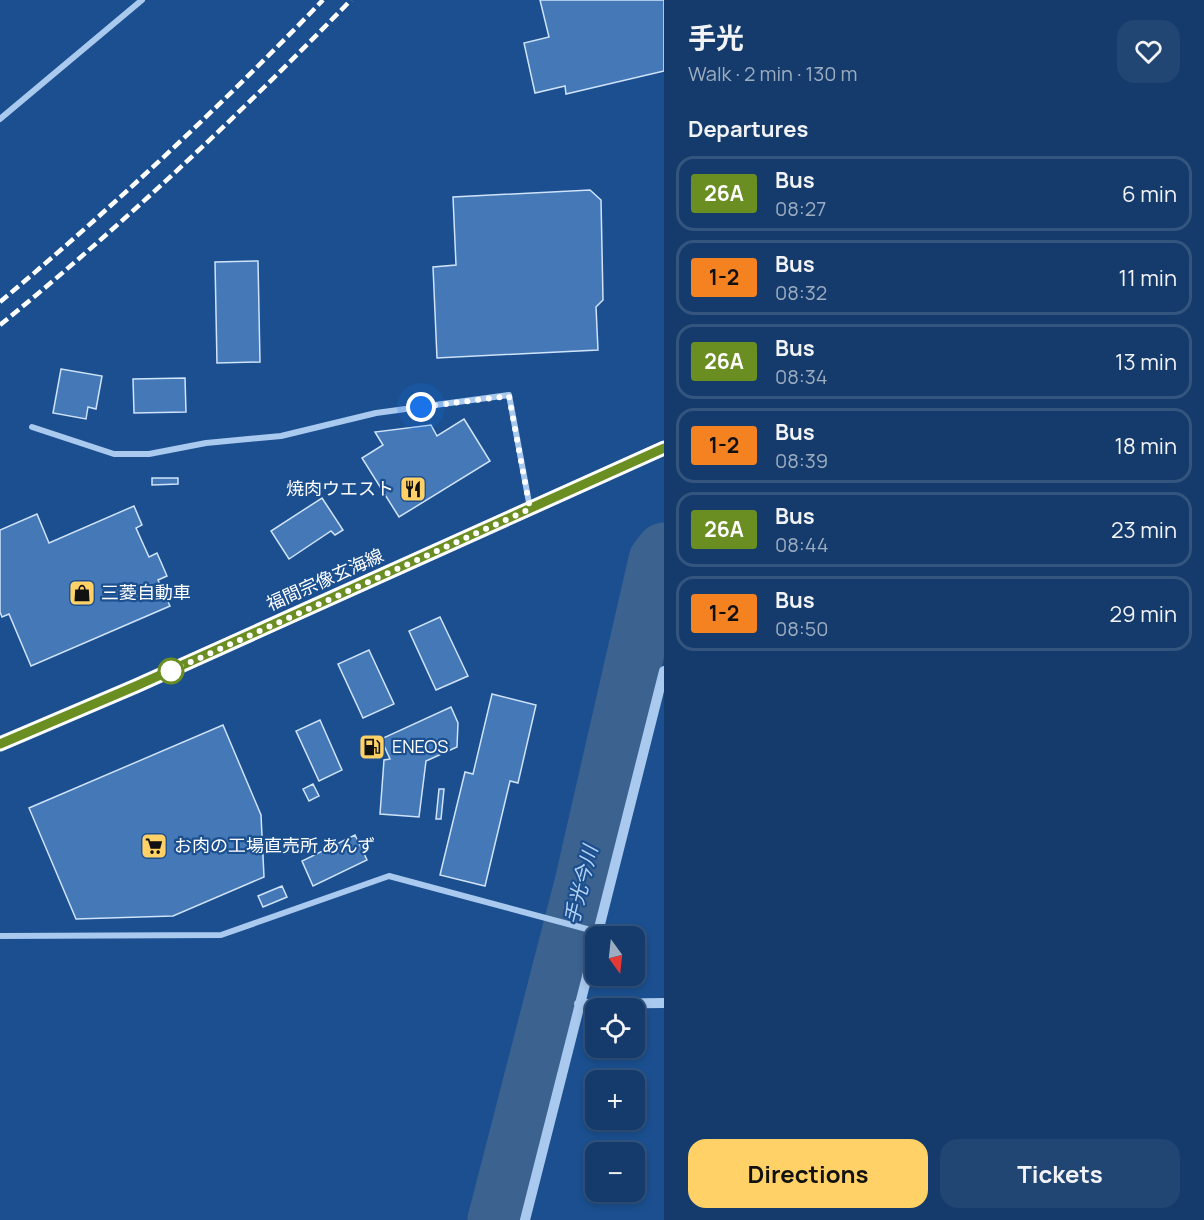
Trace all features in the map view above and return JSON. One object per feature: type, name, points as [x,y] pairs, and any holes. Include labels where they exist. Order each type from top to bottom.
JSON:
[{"type":"main road","name":"福間宗像玄海線","points":[[0,744],[136,686],[664,448]]},
{"type":"street","points":[[0,119],[142,0]]},
{"type":"street","points":[[32,427],[114,454],[148,454],[206,443],[281,436],[376,413],[509,396],[530,509]]},
{"type":"street","points":[[600,926],[664,671]]},
{"type":"street","points":[[0,936],[221,935],[388,876],[585,933]]},
{"type":"street","points":[[525,1220],[585,981]]},
{"type":"street","points":[[579,1004],[664,1003]]},
{"type":"building","points":[[540,0],[664,0],[664,71],[566,94],[565,86],[535,93],[524,43],[549,37]]},
{"type":"building","points":[[590,190],[601,200],[603,300],[596,307],[598,350],[437,358],[433,267],[456,265],[453,197]]},
{"type":"building","points":[[258,261],[260,362],[217,363],[215,262]]},
{"type":"building","points":[[61,369],[102,376],[96,409],[88,407],[86,419],[53,413]]},
{"type":"building","points":[[185,378],[186,412],[134,413],[133,379]]},
{"type":"building","name":"焼肉ウエスト","points":[[464,419],[490,461],[399,517],[362,458],[383,445],[375,432],[431,425],[437,436]]},
{"type":"building","points":[[152,478],[178,478],[178,484],[152,485]]},
{"type":"building","points":[[322,498],[343,530],[335,535],[331,531],[289,559],[271,531]]},
{"type":"building","name":"三菱自動車","points":[[134,506],[142,525],[136,528],[149,557],[157,553],[167,576],[158,580],[170,606],[31,666],[9,614],[2,617],[0,612],[0,530],[37,514],[49,543]]},
{"type":"building","points":[[440,617],[468,676],[436,690],[409,631]]},
{"type":"building","points":[[369,650],[394,704],[363,718],[338,664]]},
{"type":"building","points":[[492,694],[536,705],[518,783],[510,781],[485,886],[440,875],[465,772],[473,774]]},
{"type":"building","points":[[451,707],[458,723],[457,747],[426,761],[419,817],[380,814],[384,760],[390,759],[381,739]]},
{"type":"building","points":[[320,720],[342,770],[319,781],[296,731]]},
{"type":"building","name":"お肉の工場直売所 あんず","points":[[223,725],[261,815],[264,877],[173,916],[76,919],[29,808]]},
{"type":"building","points":[[313,784],[319,796],[309,801],[303,789]]},
{"type":"building","points":[[439,789],[444,789],[441,819],[436,819]]},
{"type":"building","points":[[355,835],[367,860],[313,886],[302,861]]},
{"type":"building","points":[[282,886],[287,897],[263,907],[258,896]]},
{"type":"waterway","name":"手光今川","points":[[496,1220],[583,883],[657,560],[664,551]]},
{"type":"railway","points":[[0,302],[166,155],[323,0]]},
{"type":"railway","points":[[0,325],[136,208],[267,85],[351,0]]},
{"type":"bus line","name":"26A","points":[[0,744],[136,686],[664,448]]},
{"type":"place","name":"焼肉ウエスト","points":[[413,489]]},
{"type":"place","name":"三菱自動車","points":[[82,593]]},
{"type":"place","name":"ENEOS","points":[[372,747]]},
{"type":"place","name":"お肉の工場直売所 あんず","points":[[154,846]]},
{"type":"route","points":[[171,671],[530,509],[509,396],[421,407]]}]
